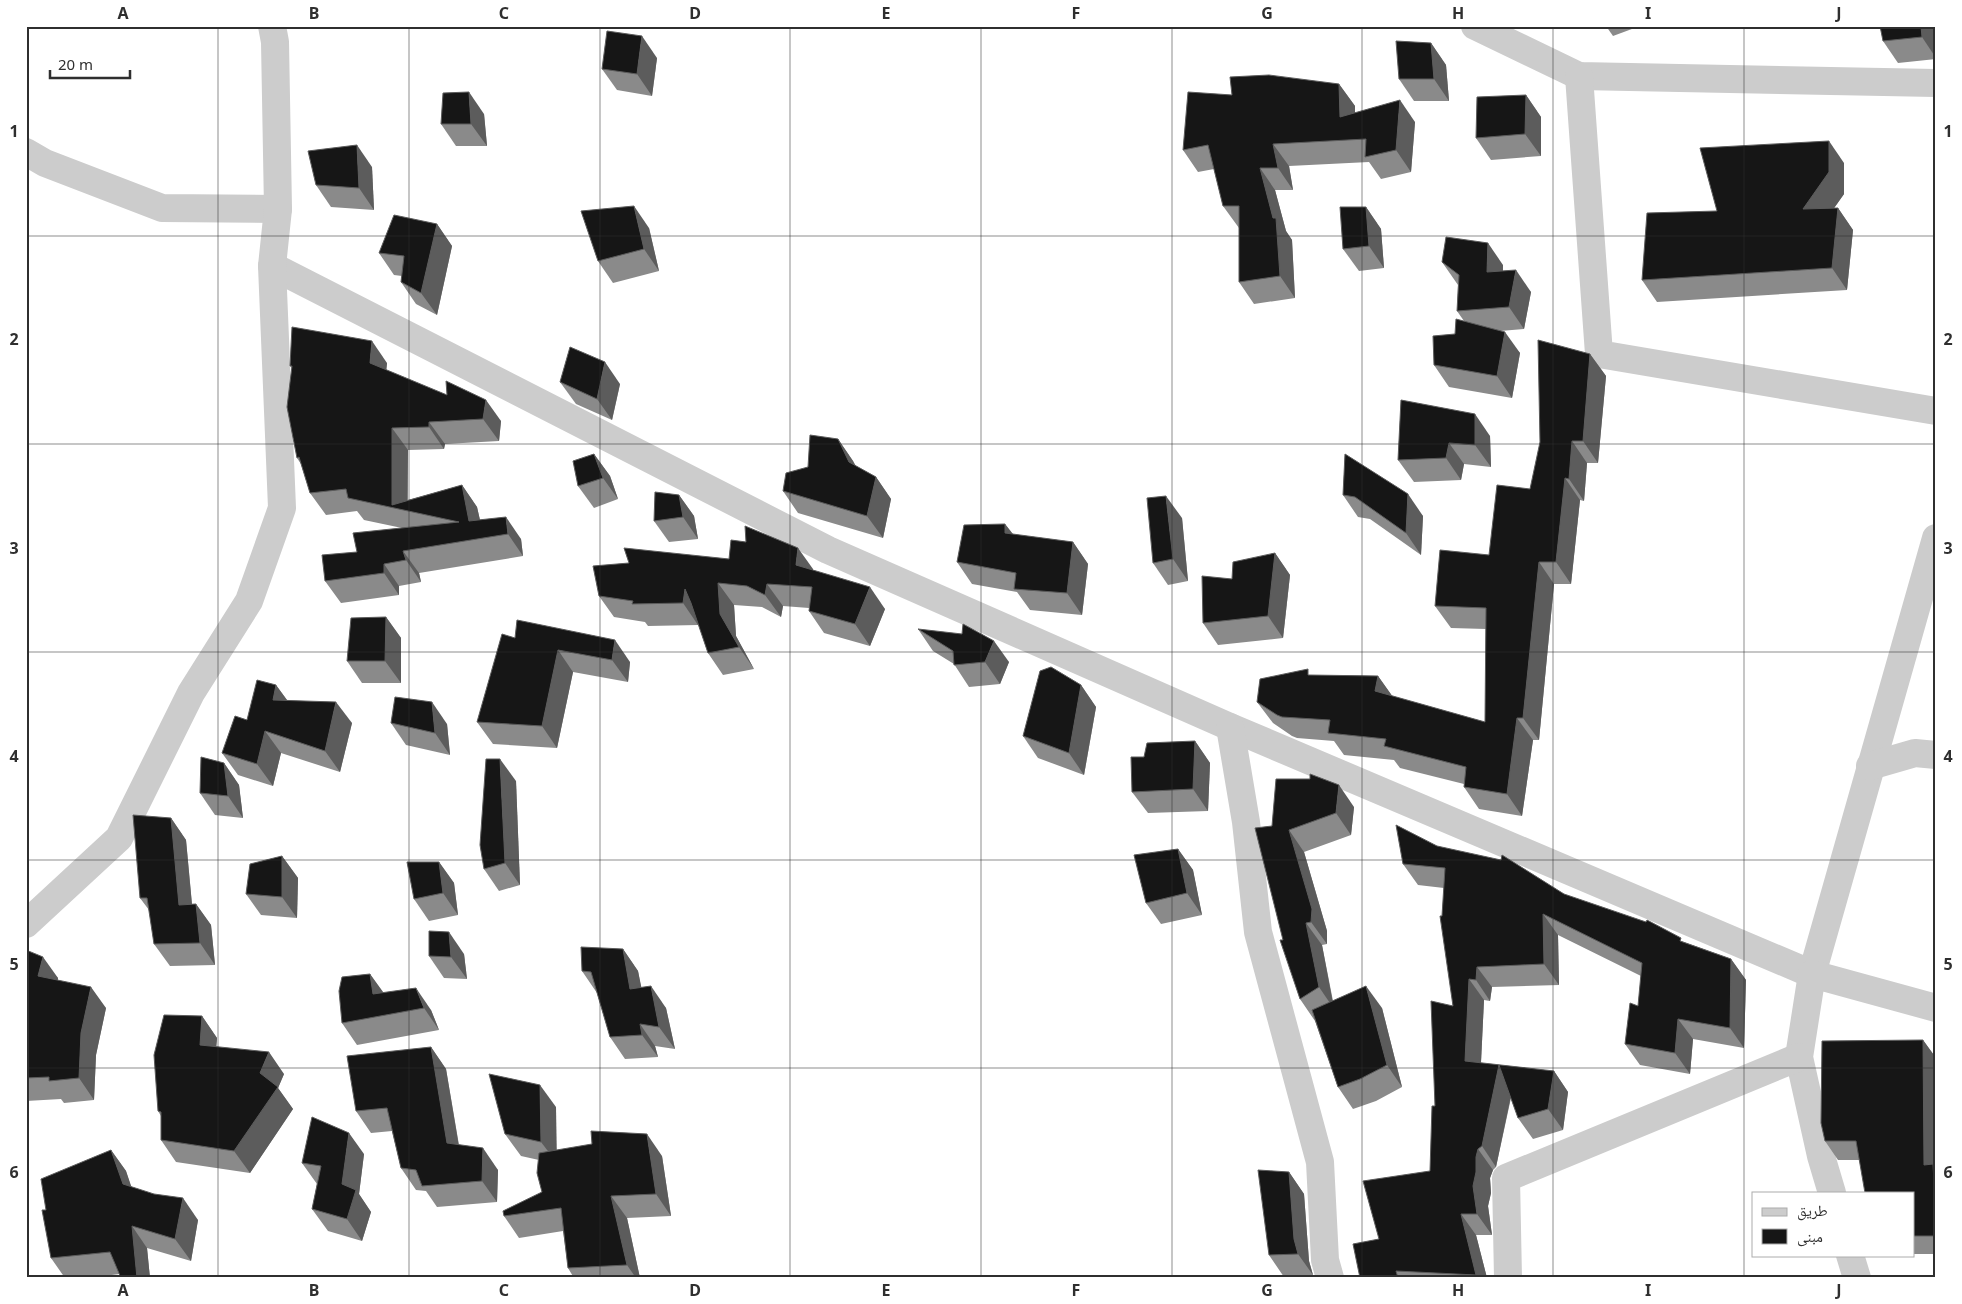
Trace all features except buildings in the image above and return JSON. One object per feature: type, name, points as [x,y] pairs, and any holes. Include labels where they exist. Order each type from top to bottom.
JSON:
[{"type":"street","points":[[26,924],[118,838],[191,692],[250,601],[282,508],[272,266],[278,209],[275,42],[272,26]]},
{"type":"street","points":[[1475,26],[1579,76],[1936,83]]},
{"type":"street","points":[[1579,76],[1599,354],[1936,411]]},
{"type":"street","points":[[26,152],[45,163],[162,208],[278,209]]},
{"type":"street","points":[[272,266],[828,550],[1230,727],[1812,974],[1936,1008]]},
{"type":"street","points":[[1832,1192],[1821,1156],[1799,1057],[1812,974],[1936,538]]},
{"type":"street","points":[[1230,727],[1246,822],[1258,932],[1320,1162],[1325,1260],[1330,1278]]},
{"type":"street","points":[[1870,766],[1915,753],[1936,755]]},
{"type":"street","points":[[1508,1278],[1506,1178],[1799,1057]]},
{"type":"street","points":[[1850,1256],[1856,1278]]}]
